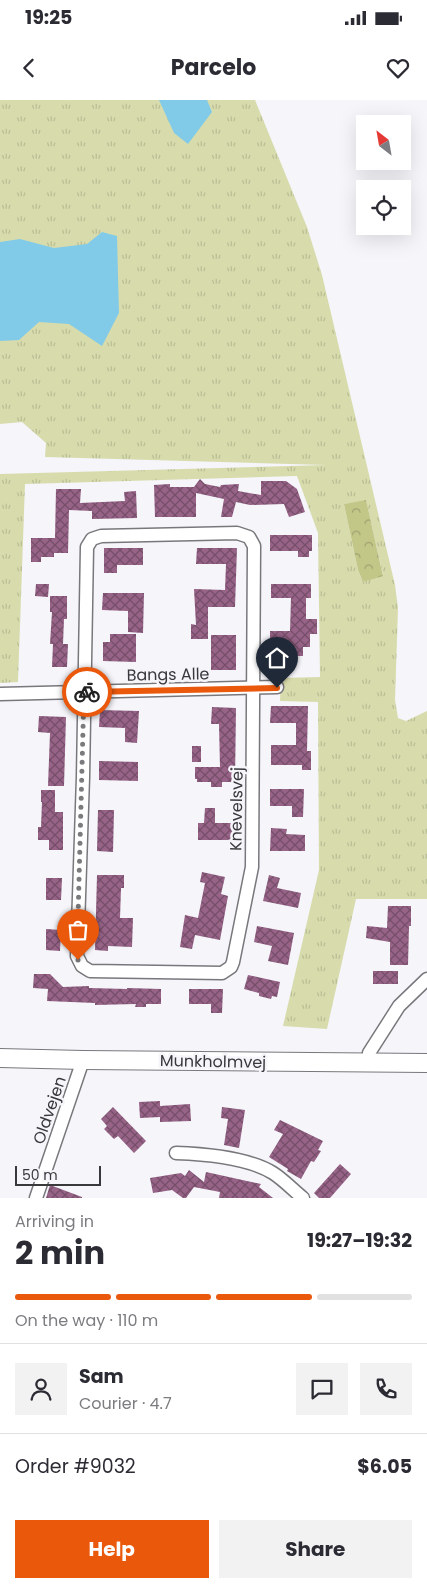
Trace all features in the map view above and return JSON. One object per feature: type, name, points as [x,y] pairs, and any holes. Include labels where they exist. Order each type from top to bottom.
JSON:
[{"type":"street","name":"Knevelsvej","points":[[237,533],[251,539],[254,546],[252,867],[233,962],[231,966],[222,972],[90,971],[80,964],[77,956],[84,692],[86,550],[91,540],[102,536],[237,533]]},
{"type":"street","name":"Bangs Alle","points":[[0,694],[277,688]]},
{"type":"street","points":[[369,1062],[369,1053],[399,1006],[427,979]]},
{"type":"street","name":"Munkholmvej","points":[[0,1058],[427,1063]]},
{"type":"street","name":"Oldvejen","points":[[36,1198],[83,1060]]},
{"type":"street","points":[[176,1153],[197,1153],[264,1168],[302,1198]]},
{"type":"green space","points":[[0,100],[255,100],[307,227],[322,275],[395,585],[398,608],[395,700],[398,718],[406,721],[427,711],[427,899],[356,899],[327,1029],[283,1026],[319,870],[318,702],[280,701],[281,678],[320,677],[318,533],[297,476],[25,484],[18,682],[0,683],[0,474],[326,465],[45,457],[46,443],[22,422],[0,424]],"holes":[[[366,501],[383,575],[363,582],[358,570],[344,504]]]},
{"type":"green space","points":[[366,500],[383,576],[363,582],[358,570],[344,504]]},
{"type":"water","points":[[159,100],[207,100],[212,112],[188,144],[174,133]]},
{"type":"water","points":[[102,232],[117,236],[119,313],[102,346],[69,324],[39,322],[19,340],[0,341],[0,242],[20,239],[54,248],[87,244]]},
{"type":"building","points":[[200,479],[205,484],[220,487],[221,485],[239,484],[238,491],[261,495],[261,481],[286,481],[297,489],[305,512],[289,517],[284,504],[250,505],[236,502],[232,517],[221,517],[224,499],[196,493],[196,517],[155,517],[154,485],[170,484],[170,487],[194,487]]},
{"type":"building","points":[[56,489],[81,489],[80,503],[125,501],[124,492],[136,491],[137,518],[92,519],[92,511],[69,510],[68,553],[54,553],[54,557],[41,557],[41,562],[31,562],[31,538],[55,538]]},
{"type":"building","points":[[270,535],[312,535],[312,551],[309,551],[309,557],[298,557],[298,551],[270,551]]},
{"type":"building","points":[[104,548],[143,548],[143,565],[117,565],[117,573],[104,573]]},
{"type":"building","points":[[197,548],[237,548],[235,607],[208,607],[208,639],[191,639],[191,624],[196,625],[194,589],[225,590],[226,564],[196,564]]},
{"type":"building","points":[[36,584],[49,584],[48,597],[35,596]]},
{"type":"building","points":[[271,584],[311,584],[311,598],[306,598],[306,619],[317,619],[317,634],[310,634],[310,647],[303,647],[303,656],[293,656],[293,647],[270,647],[270,631],[290,631],[291,598],[271,598]]},
{"type":"building","points":[[103,593],[144,593],[143,633],[128,632],[128,611],[102,610]]},
{"type":"building","points":[[50,596],[67,596],[67,619],[64,619],[63,644],[68,644],[67,667],[52,667],[53,644],[50,644],[52,612],[50,612]]},
{"type":"building","points":[[110,634],[136,634],[136,662],[103,661],[103,642],[110,642]]},
{"type":"building","points":[[211,635],[236,635],[236,670],[211,670]]},
{"type":"building","points":[[271,706],[308,706],[307,751],[311,751],[311,770],[302,770],[302,765],[271,765],[271,745],[296,745],[296,723],[270,723]]},
{"type":"building","points":[[212,707],[236,708],[235,782],[222,782],[222,787],[211,787],[211,782],[197,782],[197,779],[195,779],[195,767],[220,767],[219,724],[211,724]]},
{"type":"building","points":[[100,710],[139,711],[137,743],[125,742],[125,728],[99,727]]},
{"type":"building","points":[[39,716],[66,717],[64,786],[48,786],[50,733],[38,732]]},
{"type":"building","points":[[192,746],[201,746],[201,762],[192,762]]},
{"type":"building","points":[[99,761],[138,762],[138,781],[99,780]]},
{"type":"building","points":[[270,789],[304,789],[303,817],[292,817],[292,806],[270,806]]},
{"type":"building","points":[[41,790],[55,790],[55,812],[63,812],[63,850],[49,850],[49,840],[38,840],[38,827],[41,827]]},
{"type":"building","points":[[205,808],[215,808],[215,823],[235,823],[235,840],[198,840],[198,823],[204,823]]},
{"type":"building","points":[[98,810],[114,810],[113,852],[97,851]]},
{"type":"building","points":[[271,828],[287,829],[286,834],[305,835],[305,851],[270,851]]},
{"type":"building","points":[[202,872],[225,877],[221,894],[228,896],[220,940],[195,935],[192,949],[180,947],[185,915],[198,918],[205,883],[200,882]]},
{"type":"building","points":[[97,875],[124,875],[124,888],[121,888],[120,918],[133,918],[132,947],[108,946],[108,951],[95,950]]},
{"type":"building","points":[[269,875],[280,878],[277,888],[301,893],[298,908],[263,901]]},
{"type":"building","points":[[46,878],[62,878],[61,900],[46,900]]},
{"type":"building","points":[[388,906],[411,906],[408,965],[390,965],[390,942],[366,938],[367,926],[387,928]]},
{"type":"building","points":[[257,926],[294,933],[288,965],[268,961],[272,946],[254,942]]},
{"type":"building","points":[[46,929],[61,930],[60,951],[46,950]]},
{"type":"building","points":[[373,971],[398,971],[398,984],[373,984]]},
{"type":"building","points":[[34,974],[50,974],[63,987],[89,986],[89,988],[161,989],[161,1004],[146,1004],[146,1007],[135,1007],[136,1004],[95,1005],[95,1003],[47,1001],[48,989],[33,988]]},
{"type":"building","points":[[248,975],[280,982],[277,997],[272,996],[271,999],[244,989]]},
{"type":"building","points":[[189,989],[223,989],[222,1013],[211,1013],[211,1004],[189,1004]]},
{"type":"building","points":[[160,1101],[160,1106],[190,1104],[191,1121],[160,1122],[160,1117],[140,1118],[139,1102]]},
{"type":"building","points":[[113,1107],[146,1141],[134,1153],[118,1136],[114,1139],[104,1129],[107,1126],[101,1119]]},
{"type":"building","points":[[222,1107],[245,1110],[239,1148],[224,1145],[228,1119],[221,1118]]},
{"type":"building","points":[[280,1120],[323,1141],[318,1150],[321,1151],[314,1162],[311,1161],[301,1179],[269,1157],[283,1134],[274,1130]]},
{"type":"building","points":[[340,1164],[351,1174],[330,1198],[319,1198],[314,1193]]},
{"type":"building","points":[[189,1170],[204,1182],[206,1172],[261,1184],[259,1187],[273,1198],[219,1198],[220,1192],[194,1187],[186,1198],[172,1190],[153,1193],[150,1178],[181,1173],[185,1176]]},
{"type":"building","points":[[50,1185],[82,1197],[82,1198],[46,1198]]},
{"type":"way so far","points":[[78,960],[84,692],[87,692]]},
{"type":"route","points":[[87,692],[277,688]]}]
